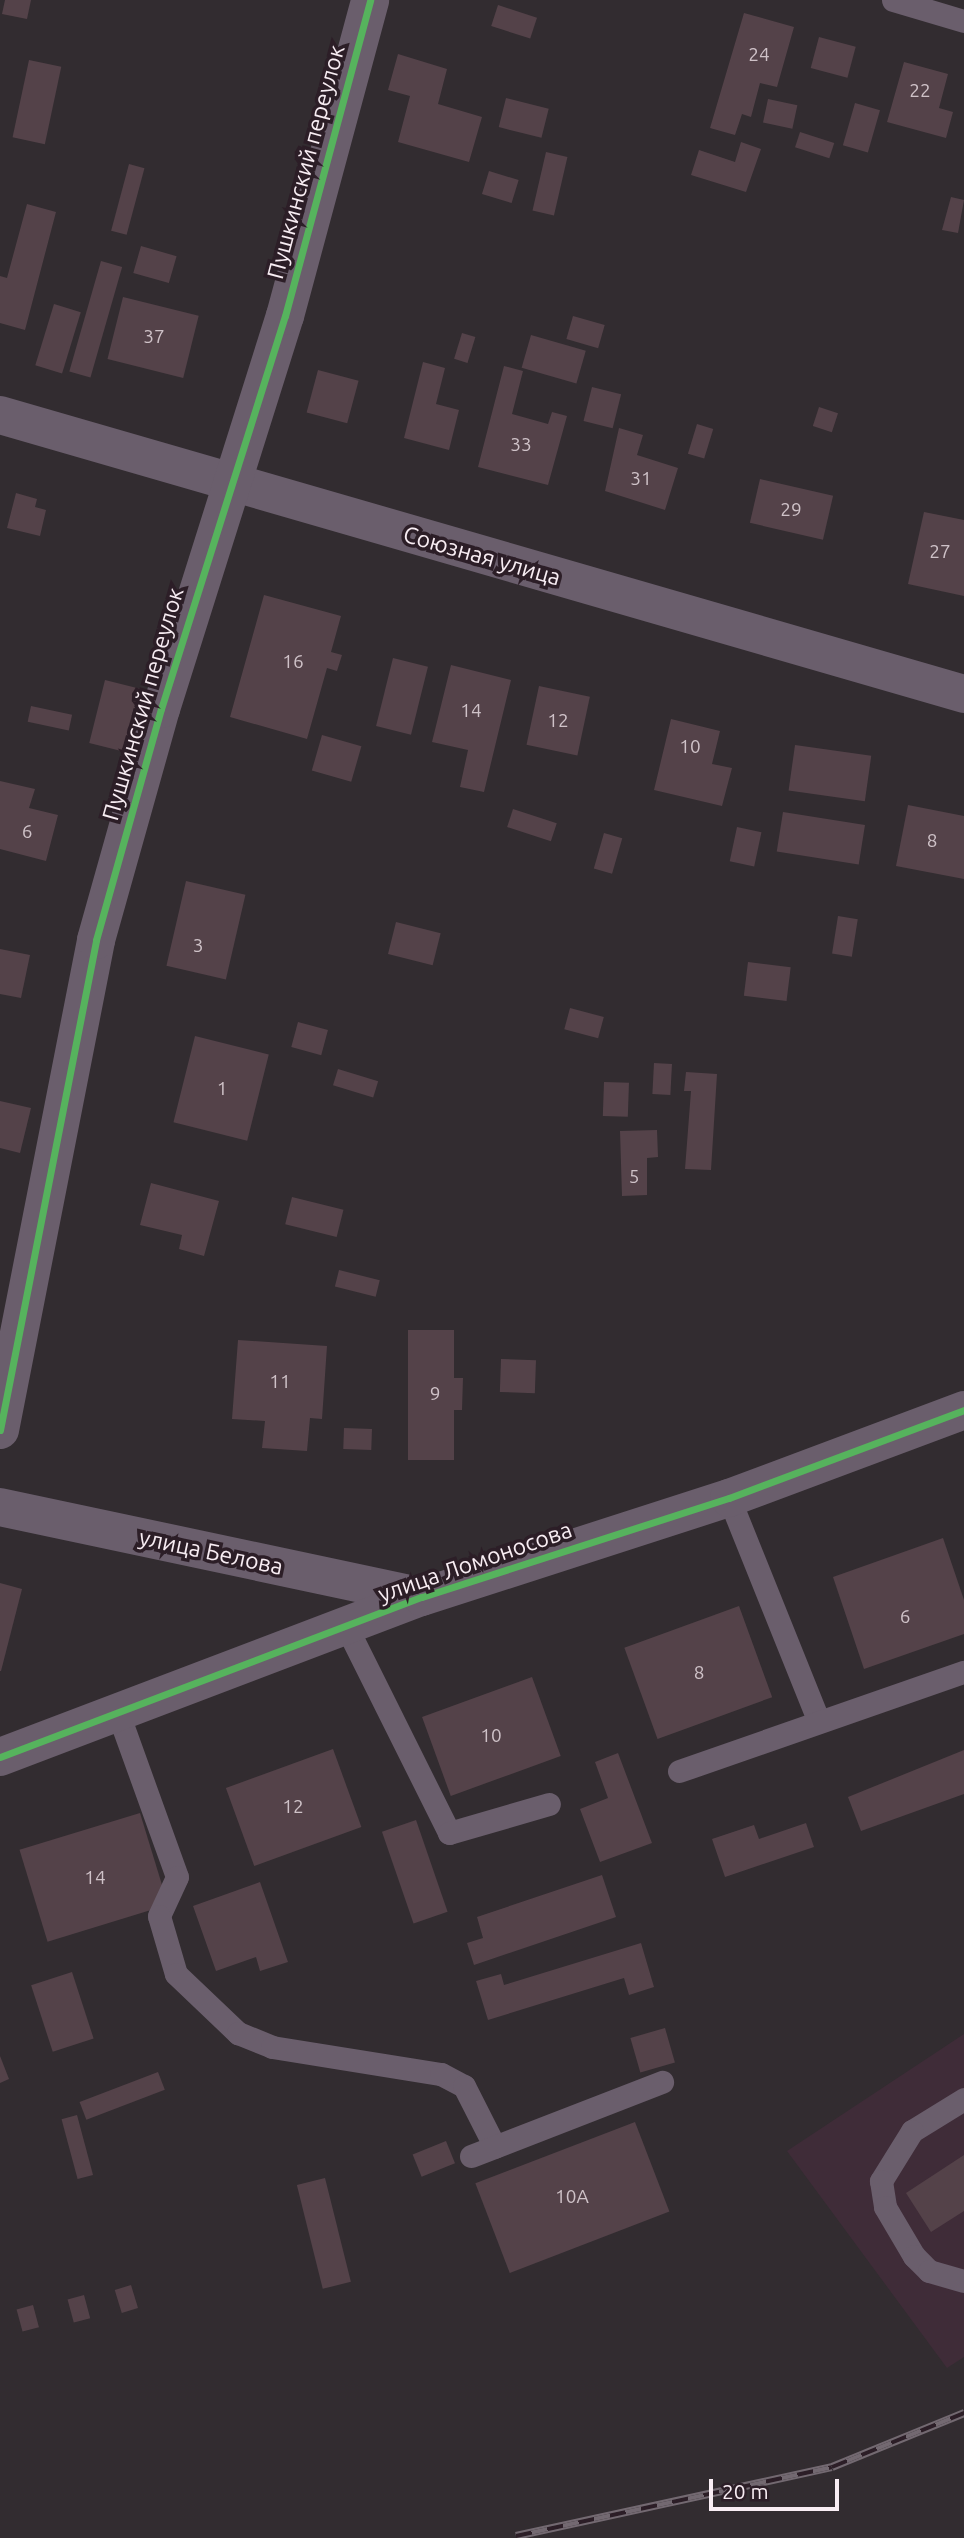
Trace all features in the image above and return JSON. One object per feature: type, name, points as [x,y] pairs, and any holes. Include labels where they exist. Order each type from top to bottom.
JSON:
[{"type":"street","name":"Пушкинский переулок","points":[[0,1430],[96,940],[230,483],[285,316],[370,0]]},
{"type":"street","name":"Союзная улица","points":[[0,415],[964,694]]},
{"type":"street","name":"улица Ломоносова","points":[[0,1757],[347,1628],[422,1597],[729,1498],[964,1410]]},
{"type":"street","name":"улица Белова","points":[[0,1507],[422,1597]]},
{"type":"lane","points":[[893,0],[964,21]]},
{"type":"lane","points":[[729,1498],[819,1722]]},
{"type":"lane","points":[[347,1628],[449,1833],[549,1804]]},
{"type":"lane","points":[[679,1772],[964,1672]]},
{"type":"lane","points":[[118,1713],[177,1877],[159,1916],[176,1974],[238,2033],[272,2047],[441,2074],[464,2086],[495,2147]]},
{"type":"lane","points":[[471,2156],[662,2082]]},
{"type":"lane","points":[[964,2099],[912,2131],[881,2181],[885,2207],[914,2256],[929,2271],[964,2281]]},
{"type":"shaded area","points":[[964,2034],[964,2357],[947,2368],[787,2151]]},
{"type":"building","points":[[5,0],[31,0],[27,19],[2,14]]},
{"type":"building","points":[[498,5],[537,18],[530,39],[491,26]]},
{"type":"building","points":[[744,13],[794,27],[777,87],[760,83],[751,117],[742,114],[735,135],[710,128]]},
{"type":"building","points":[[819,37],[856,47],[847,78],[811,68]]},
{"type":"building","points":[[398,54],[447,69],[438,104],[482,117],[469,162],[398,142],[410,96],[388,90]]},
{"type":"building","points":[[29,60],[61,67],[45,144],[13,137]]},
{"type":"building","points":[[904,62],[948,74],[939,108],[953,112],[946,138],[887,122]]},
{"type":"building","points":[[506,98],[549,109],[541,138],[499,127]]},
{"type":"building","points":[[768,99],[797,105],[792,129],[763,122]]},
{"type":"building","points":[[855,103],[880,110],[868,152],[843,145]]},
{"type":"building","points":[[800,132],[834,143],[829,158],[795,147]]},
{"type":"building","points":[[741,142],[761,149],[746,192],[691,175],[699,150],[735,162]]},
{"type":"building","points":[[546,152],[567,157],[554,215],[533,210]]},
{"type":"building","points":[[129,164],[144,168],[127,235],[111,231]]},
{"type":"building","points":[[489,171],[519,180],[512,203],[482,194]]},
{"type":"building","points":[[951,197],[964,200],[958,233],[942,230]]},
{"type":"building","points":[[27,204],[56,212],[25,330],[0,323],[0,276],[7,278]]},
{"type":"building","points":[[141,246],[177,256],[169,283],[133,273]]},
{"type":"building","points":[[101,261],[122,267],[90,378],[69,372]]},
{"type":"building","points":[[123,297],[199,316],[183,378],[108,359]]},
{"type":"building","points":[[54,304],[81,312],[62,373],[35,365]]},
{"type":"building","points":[[573,316],[605,325],[598,348],[566,339]]},
{"type":"building","points":[[462,333],[475,337],[467,363],[454,359]]},
{"type":"building","points":[[531,335],[586,351],[576,383],[522,368]]},
{"type":"building","points":[[423,362],[445,368],[436,404],[459,410],[449,450],[404,438]]},
{"type":"building","points":[[504,366],[523,371],[512,414],[548,424],[552,412],[567,416],[548,485],[478,467]]},
{"type":"building","points":[[318,370],[359,381],[347,423],[307,413]]},
{"type":"building","points":[[592,387],[621,394],[613,428],[584,421]]},
{"type":"building","points":[[819,407],[838,413],[832,432],[813,426]]},
{"type":"building","points":[[697,424],[713,429],[704,459],[688,454]]},
{"type":"building","points":[[619,428],[643,435],[637,455],[678,468],[665,510],[605,491]]},
{"type":"building","points":[[760,479],[833,496],[823,540],[750,523]]},
{"type":"building","points":[[16,493],[37,499],[35,507],[46,510],[40,536],[7,528]]},
{"type":"building","points":[[924,512],[964,520],[964,596],[908,584]]},
{"type":"building","points":[[264,595],[341,616],[331,652],[342,655],[337,671],[327,668],[307,739],[230,717]]},
{"type":"building","points":[[393,658],[428,667],[411,735],[376,726]]},
{"type":"building","points":[[451,665],[511,680],[484,792],[460,787],[468,750],[432,742]]},
{"type":"building","points":[[105,680],[140,689],[124,752],[89,743]]},
{"type":"building","points":[[539,686],[590,697],[577,756],[527,745]]},
{"type":"building","points":[[31,706],[72,715],[69,730],[28,722]]},
{"type":"building","points":[[671,719],[720,731],[712,764],[732,768],[722,806],[654,790]]},
{"type":"building","points":[[322,735],[361,746],[351,782],[312,771]]},
{"type":"building","points":[[795,745],[871,756],[865,801],[789,791]]},
{"type":"building","points":[[0,781],[35,789],[29,808],[58,815],[46,861],[0,849]]},
{"type":"building","points":[[908,805],[964,816],[964,879],[896,866]]},
{"type":"building","points":[[513,809],[557,823],[551,841],[507,827]]},
{"type":"building","points":[[783,812],[865,825],[859,864],[777,852]]},
{"type":"building","points":[[737,827],[761,832],[754,866],[730,861]]},
{"type":"building","points":[[604,833],[622,838],[612,874],[594,869]]},
{"type":"building","points":[[186,881],[245,895],[226,979],[166,966]]},
{"type":"building","points":[[838,916],[858,919],[852,957],[832,954]]},
{"type":"building","points":[[396,922],[441,933],[433,965],[388,954]]},
{"type":"building","points":[[0,949],[30,955],[21,998],[0,994]]},
{"type":"building","points":[[748,962],[791,967],[787,1001],[744,996]]},
{"type":"building","points":[[570,1008],[604,1017],[598,1038],[564,1029]]},
{"type":"building","points":[[298,1022],[328,1030],[321,1055],[291,1047]]},
{"type":"building","points":[[195,1036],[269,1054],[247,1141],[173,1122]]},
{"type":"building","points":[[654,1063],[672,1064],[670,1095],[652,1094]]},
{"type":"building","points":[[338,1069],[378,1081],[373,1098],[333,1085]]},
{"type":"building","points":[[686,1072],[717,1074],[711,1170],[685,1169],[691,1091],[684,1091]]},
{"type":"building","points":[[604,1082],[629,1083],[628,1117],[603,1116]]},
{"type":"building","points":[[0,1101],[31,1108],[20,1153],[0,1148]]},
{"type":"building","points":[[657,1130],[658,1157],[647,1158],[647,1195],[622,1196],[620,1131]]},
{"type":"building","points":[[151,1183],[219,1201],[204,1256],[179,1249],[182,1235],[140,1225]]},
{"type":"building","points":[[292,1197],[343,1210],[337,1237],[285,1224]]},
{"type":"building","points":[[339,1270],[380,1280],[376,1297],[335,1286]]},
{"type":"building","points":[[408,1330],[454,1330],[454,1378],[463,1378],[462,1410],[454,1410],[454,1460],[408,1460]]},
{"type":"building","points":[[238,1340],[327,1346],[322,1419],[310,1418],[307,1451],[262,1448],[265,1421],[232,1419]]},
{"type":"building","points":[[501,1359],[536,1360],[535,1393],[500,1392]]},
{"type":"building","points":[[344,1428],[372,1429],[371,1450],[343,1449]]},
{"type":"building","points":[[943,1538],[964,1600],[964,1634],[864,1669],[833,1577]]},
{"type":"building","points":[[0,1583],[22,1589],[1,1671],[0,1671]]},
{"type":"building","points":[[739,1606],[772,1697],[658,1739],[624,1648]]},
{"type":"building","points":[[532,1677],[561,1756],[451,1796],[422,1717]]},
{"type":"building","points":[[333,1749],[361,1827],[254,1866],[226,1788]]},
{"type":"building","points":[[964,1750],[964,1794],[861,1831],[848,1797]]},
{"type":"building","points":[[618,1753],[652,1843],[600,1862],[580,1809],[608,1798],[595,1762]]},
{"type":"building","points":[[140,1813],[168,1905],[48,1942],[20,1850]]},
{"type":"building","points":[[416,1820],[448,1912],[414,1923],[382,1832]]},
{"type":"building","points":[[806,1823],[814,1847],[725,1877],[712,1839],[754,1825],[759,1839]]},
{"type":"building","points":[[602,1875],[616,1917],[474,1965],[467,1943],[483,1938],[477,1917]]},
{"type":"building","points":[[260,1882],[288,1962],[260,1971],[256,1957],[216,1971],[193,1906]]},
{"type":"building","points":[[641,1943],[654,1987],[629,1995],[624,1978],[488,2020],[476,1981],[501,1974],[504,1985]]},
{"type":"building","points":[[72,1972],[94,2039],[53,2052],[31,1985]]},
{"type":"building","points":[[665,2028],[675,2063],[640,2073],[630,2038]]},
{"type":"building","points":[[0,2056],[9,2079],[0,2083]]},
{"type":"building","points":[[158,2072],[165,2090],[86,2120],[80,2102]]},
{"type":"building","points":[[77,2115],[93,2175],[78,2179],[62,2119]]},
{"type":"building","points":[[635,2122],[669,2212],[510,2273],[475,2183]]},
{"type":"building","points":[[446,2141],[455,2163],[422,2177],[413,2154]]},
{"type":"building","points":[[964,2155],[964,2211],[931,2232],[906,2193]]},
{"type":"building","points":[[325,2178],[351,2282],[323,2289],[297,2185]]},
{"type":"building","points":[[131,2285],[138,2308],[122,2313],[115,2290]]},
{"type":"building","points":[[84,2295],[90,2318],[74,2323],[68,2299]]},
{"type":"building","points":[[33,2305],[39,2327],[23,2332],[17,2309]]},
{"type":"railway","points":[[516,2536],[832,2467],[964,2413]]},
{"type":"cycle path","points":[[0,1430],[96,940],[161,709],[285,316],[370,0]]},
{"type":"cycle path","points":[[0,1757],[422,1597],[729,1498],[964,1410]]}]
